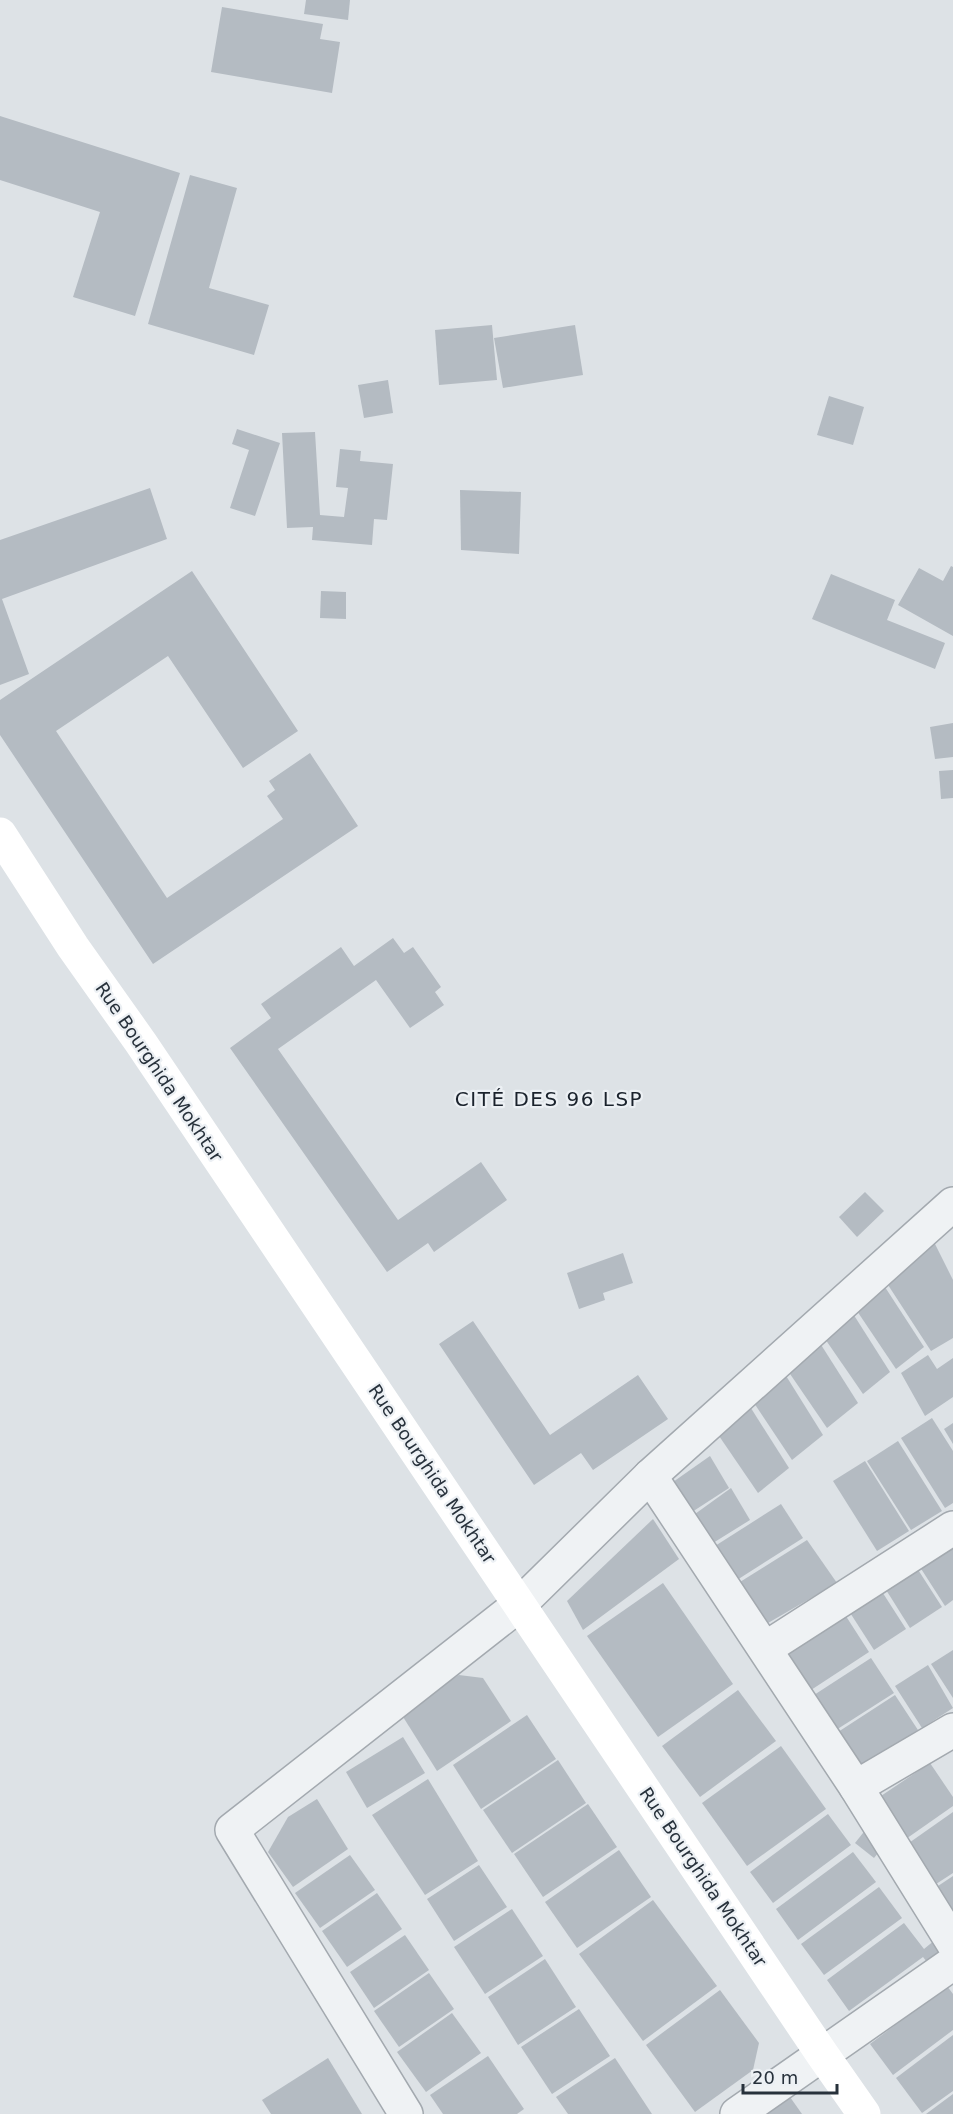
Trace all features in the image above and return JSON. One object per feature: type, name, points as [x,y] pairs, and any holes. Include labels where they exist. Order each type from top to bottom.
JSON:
[{"type":"main road","name":"Rue Bourghida Mokhtar","points":[[0,834],[74,947],[864,2114]]},
{"type":"street","points":[[406,2114],[232,1830],[520,1604],[650,1476],[953,1204]]},
{"type":"street","points":[[650,1476],[766,1648],[953,1943]]},
{"type":"street","points":[[766,1648],[953,1528]]},
{"type":"street","points":[[856,1787],[953,1730]]},
{"type":"street","points":[[737,2114],[953,1963]]},
{"type":"building","points":[[306,0],[350,0],[348,20],[304,14]]},
{"type":"building","points":[[222,7],[323,24],[320,39],[340,42],[332,93],[211,72]]},
{"type":"building","points":[[0,116],[180,173],[135,316],[73,297],[100,212],[0,180]]},
{"type":"building","points":[[190,175],[237,188],[209,288],[269,305],[254,355],[148,324]]},
{"type":"building","points":[[492,325],[497,380],[439,385],[435,330]]},
{"type":"building","points":[[575,325],[583,375],[503,388],[494,338]]},
{"type":"building","points":[[388,380],[393,413],[364,418],[358,385]]},
{"type":"building","points":[[829,396],[864,407],[853,445],[817,435]]},
{"type":"building","points":[[237,429],[280,443],[255,516],[230,508],[249,450],[232,444]]},
{"type":"building","points":[[315,432],[320,515],[344,517],[348,488],[336,487],[340,449],[361,451],[360,461],[393,464],[387,520],[374,519],[372,545],[312,540],[313,527],[287,528],[282,433]]},
{"type":"building","points":[[150,488],[167,539],[2,599],[29,674],[0,685],[0,540]]},
{"type":"building","points":[[460,490],[521,492],[519,554],[461,550]]},
{"type":"building","points":[[951,566],[953,567],[953,636],[898,605],[919,568],[943,581]]},
{"type":"building","points":[[192,571],[298,731],[243,768],[168,656],[56,731],[167,898],[283,819],[267,796],[275,790],[269,781],[310,753],[358,826],[153,964],[0,735],[0,700]]},
{"type":"building","points":[[831,574],[895,600],[887,620],[945,643],[935,669],[812,619]]},
{"type":"building","points":[[321,591],[346,592],[346,619],[320,618]]},
{"type":"building","points":[[953,723],[953,757],[935,759],[930,727]]},
{"type":"building","points":[[953,770],[953,798],[941,799],[939,771]]},
{"type":"building","points":[[393,938],[404,953],[413,947],[441,987],[435,992],[444,1005],[410,1028],[376,980],[278,1049],[398,1220],[481,1162],[507,1200],[434,1252],[428,1243],[387,1272],[230,1048],[271,1018],[261,1004],[341,947],[354,966]]},
{"type":"building","points":[[865,1192],[884,1211],[857,1237],[839,1217]]},
{"type":"building","points":[[930,1234],[953,1280],[953,1338],[931,1351],[877,1268]]},
{"type":"building","points":[[623,1253],[633,1283],[603,1293],[605,1300],[579,1309],[567,1273]]},
{"type":"building","points":[[883,1284],[924,1347],[896,1369],[855,1308]]},
{"type":"building","points":[[850,1309],[890,1372],[863,1394],[821,1333]]},
{"type":"building","points":[[473,1321],[550,1435],[638,1375],[668,1419],[593,1470],[581,1453],[534,1485],[439,1344]]},
{"type":"building","points":[[818,1340],[858,1403],[827,1428],[786,1368]]},
{"type":"building","points":[[928,1355],[937,1369],[953,1358],[953,1397],[925,1416],[901,1373]]},
{"type":"building","points":[[783,1371],[823,1435],[792,1460],[752,1400]]},
{"type":"building","points":[[749,1405],[789,1468],[758,1493],[717,1433]]},
{"type":"building","points":[[932,1418],[953,1451],[953,1503],[945,1508],[901,1438]]},
{"type":"building","points":[[953,1423],[953,1444],[944,1429]]},
{"type":"building","points":[[898,1441],[942,1511],[911,1530],[867,1461]]},
{"type":"building","points":[[710,1456],[729,1488],[692,1512],[673,1482]]},
{"type":"building","points":[[865,1461],[909,1531],[877,1551],[833,1481]]},
{"type":"building","points":[[731,1488],[750,1520],[713,1543],[695,1514]]},
{"type":"building","points":[[781,1504],[803,1538],[737,1580],[715,1546]]},
{"type":"building","points":[[653,1519],[679,1559],[583,1630],[567,1601]]},
{"type":"building","points":[[807,1540],[837,1583],[768,1623],[740,1582]]},
{"type":"building","points":[[953,1547],[953,1600],[945,1606],[918,1564]]},
{"type":"building","points":[[915,1565],[942,1607],[910,1628],[883,1585]]},
{"type":"building","points":[[663,1583],[733,1684],[658,1737],[587,1636]]},
{"type":"building","points":[[879,1587],[906,1629],[874,1650],[847,1608]]},
{"type":"building","points":[[842,1610],[869,1652],[811,1690],[783,1648]]},
{"type":"building","points":[[953,1650],[953,1698],[931,1664]]},
{"type":"building","points":[[871,1658],[894,1693],[836,1730],[814,1695]]},
{"type":"building","points":[[928,1665],[953,1708],[922,1728],[895,1686]]},
{"type":"building","points":[[459,1675],[483,1678],[511,1721],[437,1771],[400,1712]]},
{"type":"building","points":[[738,1690],[776,1741],[700,1797],[662,1746]]},
{"type":"building","points":[[895,1695],[918,1730],[861,1767],[838,1732]]},
{"type":"building","points":[[527,1715],[556,1759],[481,1809],[453,1765]]},
{"type":"building","points":[[403,1737],[425,1773],[367,1808],[346,1772]]},
{"type":"building","points":[[781,1746],[826,1809],[747,1866],[702,1803]]},
{"type":"building","points":[[558,1760],[586,1803],[512,1853],[483,1810]]},
{"type":"building","points":[[930,1763],[953,1797],[953,1806],[903,1841],[875,1800]]},
{"type":"building","points":[[428,1779],[478,1861],[425,1895],[372,1815]]},
{"type":"building","points":[[317,1799],[348,1849],[293,1887],[268,1852],[288,1817]]},
{"type":"building","points":[[588,1804],[617,1847],[543,1897],[514,1854]]},
{"type":"building","points":[[953,1812],[953,1873],[933,1886],[906,1845]]},
{"type":"building","points":[[828,1814],[851,1845],[773,1903],[750,1872]]},
{"type":"building","points":[[871,1823],[890,1838],[874,1858],[855,1843]]},
{"type":"building","points":[[619,1850],[651,1897],[577,1948],[545,1902]]},
{"type":"building","points":[[853,1852],[876,1882],[798,1940],[776,1909]]},
{"type":"building","points":[[350,1855],[375,1890],[320,1928],[295,1893]]},
{"type":"building","points":[[479,1865],[507,1907],[454,1941],[427,1899]]},
{"type":"building","points":[[953,1876],[953,1915],[935,1888]]},
{"type":"building","points":[[879,1887],[902,1918],[824,1975],[801,1944]]},
{"type":"building","points":[[377,1893],[402,1929],[347,1967],[322,1931]]},
{"type":"building","points":[[653,1900],[717,1986],[643,2041],[579,1954]]},
{"type":"building","points":[[512,1909],[543,1956],[485,1994],[454,1947]]},
{"type":"building","points":[[904,1923],[924,1949],[941,1935],[953,1950],[934,1971],[923,1957],[849,2011],[827,1980]]},
{"type":"building","points":[[405,1935],[429,1970],[374,2008],[350,1972]]},
{"type":"building","points":[[545,1959],[576,2007],[518,2045],[488,1997]]},
{"type":"building","points":[[429,1973],[454,2009],[399,2047],[374,2011]]},
{"type":"building","points":[[947,1986],[953,1994],[953,2030],[893,2075],[870,2044]]},
{"type":"building","points":[[720,1990],[759,2043],[753,2070],[695,2112],[646,2045]]},
{"type":"building","points":[[579,2009],[610,2056],[552,2094],[521,2047]]},
{"type":"building","points":[[452,2013],[481,2053],[426,2092],[397,2052]]},
{"type":"building","points":[[953,2035],[953,2091],[922,2113],[896,2078]]},
{"type":"building","points":[[488,2056],[524,2109],[517,2114],[443,2114],[430,2095]]},
{"type":"building","points":[[328,2058],[362,2114],[271,2114],[262,2100]]},
{"type":"building","points":[[615,2058],[652,2114],[568,2114],[556,2097]]},
{"type":"building","points":[[953,2094],[953,2114],[926,2114]]},
{"type":"building","points":[[790,2097],[802,2114],[767,2114]]},
{"type":"district","name":"CITÉ DES 96 LSP","points":[[549,1099]]}]
